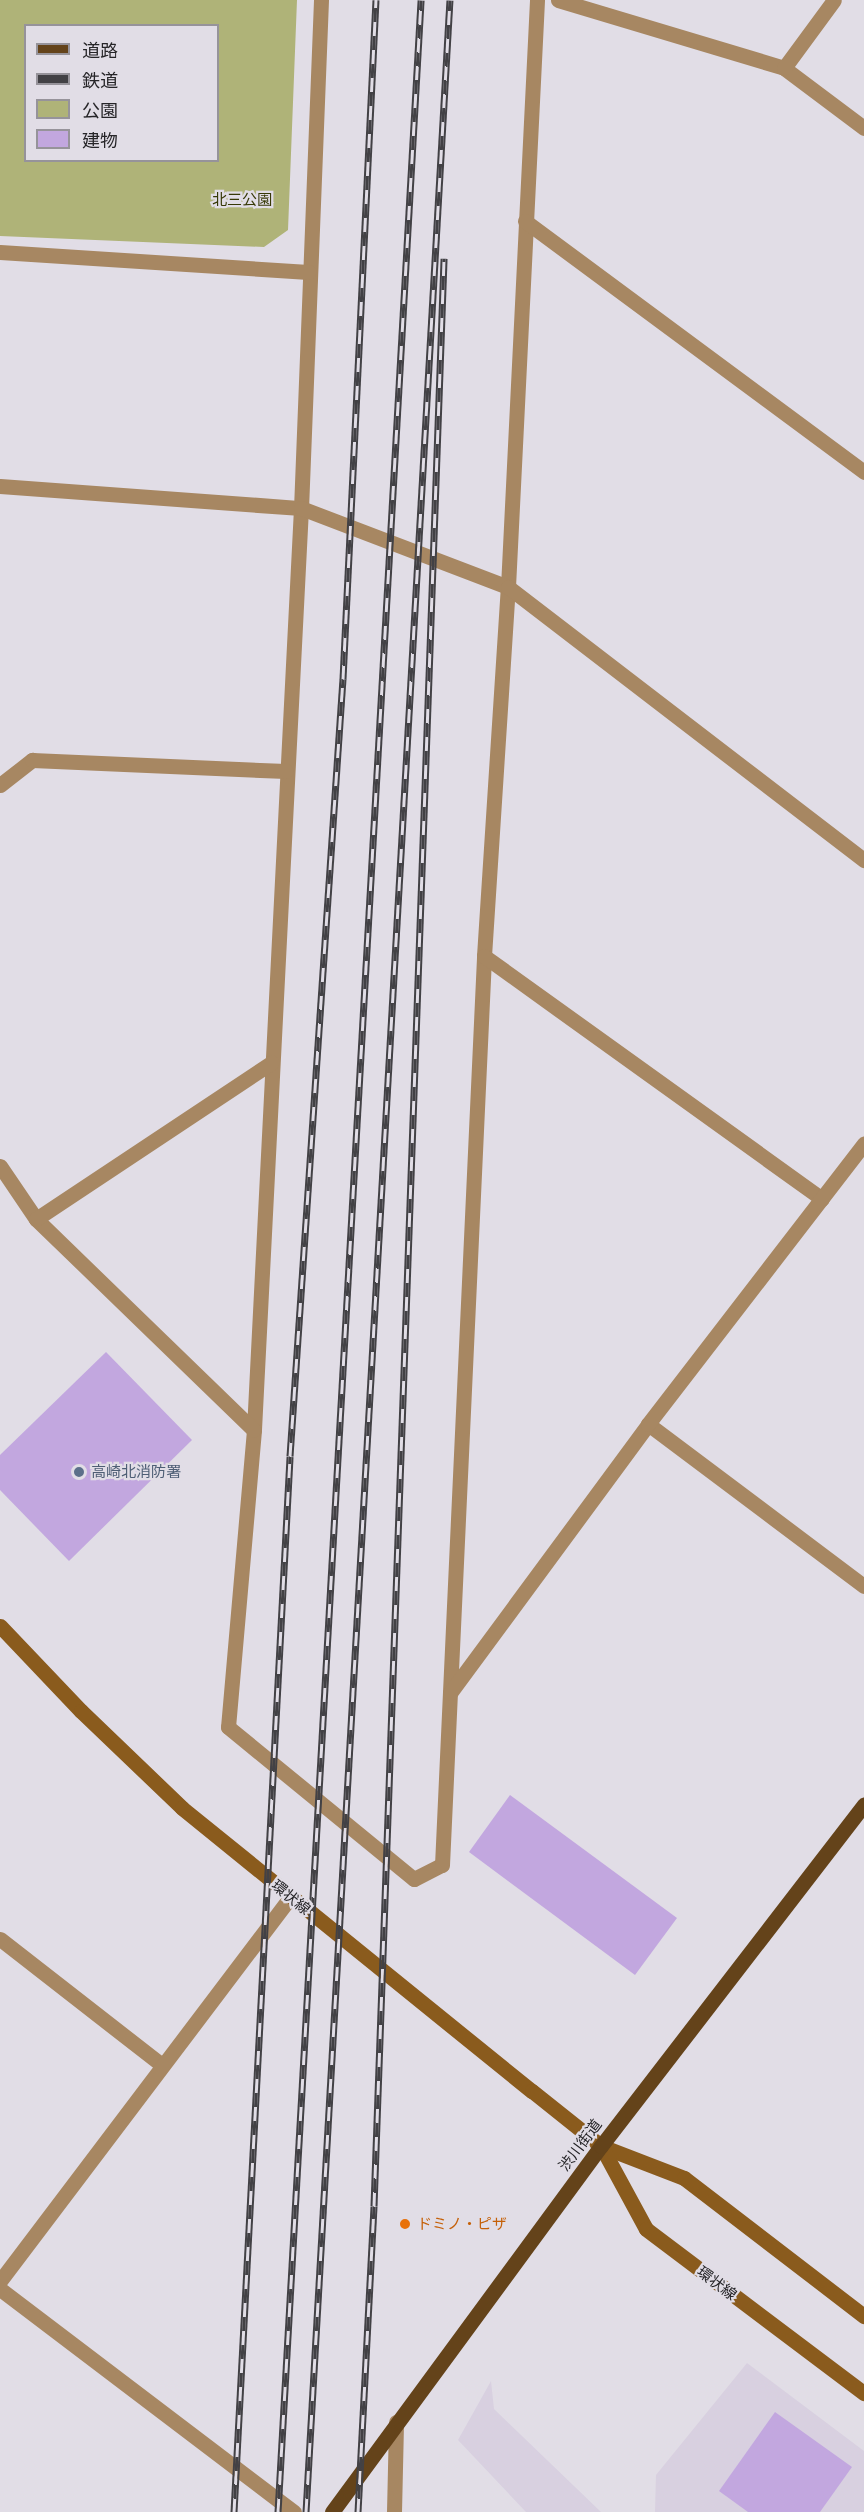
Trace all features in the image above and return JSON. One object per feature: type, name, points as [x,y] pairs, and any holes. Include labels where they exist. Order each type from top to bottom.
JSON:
[{"type":"main road","name":"渋川街道","points":[[332,2512],[601,2146],[864,1805]]},
{"type":"street","points":[[321,0],[308,272],[301,508],[254,1430],[228,1727],[414,1880],[442,1865],[484,956],[508,587],[537,0]]},
{"type":"street","points":[[558,0],[784,68],[864,128]]},
{"type":"street","points":[[784,68],[834,0]]},
{"type":"street","points":[[525,221],[864,472]]},
{"type":"street","points":[[0,252],[308,272]]},
{"type":"street","points":[[0,486],[301,508],[508,587],[864,860]]},
{"type":"street","points":[[0,785],[32,760],[286,771]]},
{"type":"street","points":[[484,956],[822,1199]]},
{"type":"street","points":[[36,1219],[272,1062]]},
{"type":"street","points":[[450,1693],[648,1425],[864,1144]]},
{"type":"street","points":[[0,1166],[36,1219],[254,1430]]},
{"type":"street","points":[[648,1425],[864,1586]]},
{"type":"street","name":"環状線","points":[[0,1626],[81,1711],[182,1808],[601,2146],[684,2178],[864,2316]]},
{"type":"street","points":[[0,2281],[290,1897]]},
{"type":"street","points":[[0,1939],[162,2065]]},
{"type":"street","name":"環状線","points":[[601,2146],[646,2229],[864,2393]]},
{"type":"street","points":[[0,2289],[294,2512]]},
{"type":"street","points":[[394,2512],[396,2422]]},
{"type":"shaded area","points":[[747,2363],[864,2451],[864,2512],[655,2512],[656,2475]]},
{"type":"shaded area","points":[[491,2381],[494,2409],[601,2512],[526,2512],[458,2440]]},
{"type":"green space","name":"北三公園","points":[[0,0],[297,0],[288,230],[264,247],[0,236]]},
{"type":"building","name":"高崎北消防署","points":[[106,1352],[192,1440],[69,1561],[0,1490],[0,1455]]},
{"type":"building","points":[[510,1795],[677,1918],[635,1975],[469,1852]]},
{"type":"building","points":[[775,2412],[852,2467],[820,2512],[748,2512],[719,2491]]},
{"type":"railway","points":[[234,2512],[290,1456],[343,679],[376,0]]},
{"type":"railway","points":[[278,2512],[421,0]]},
{"type":"railway","points":[[306,2512],[450,0]]},
{"type":"railway","points":[[358,2512],[374,2206],[444,258]]},
{"type":"place","name":"高崎北消防署","points":[[79,1472]]},
{"type":"place","name":"ドミノ・ピザ","points":[[405,2224]]}]
